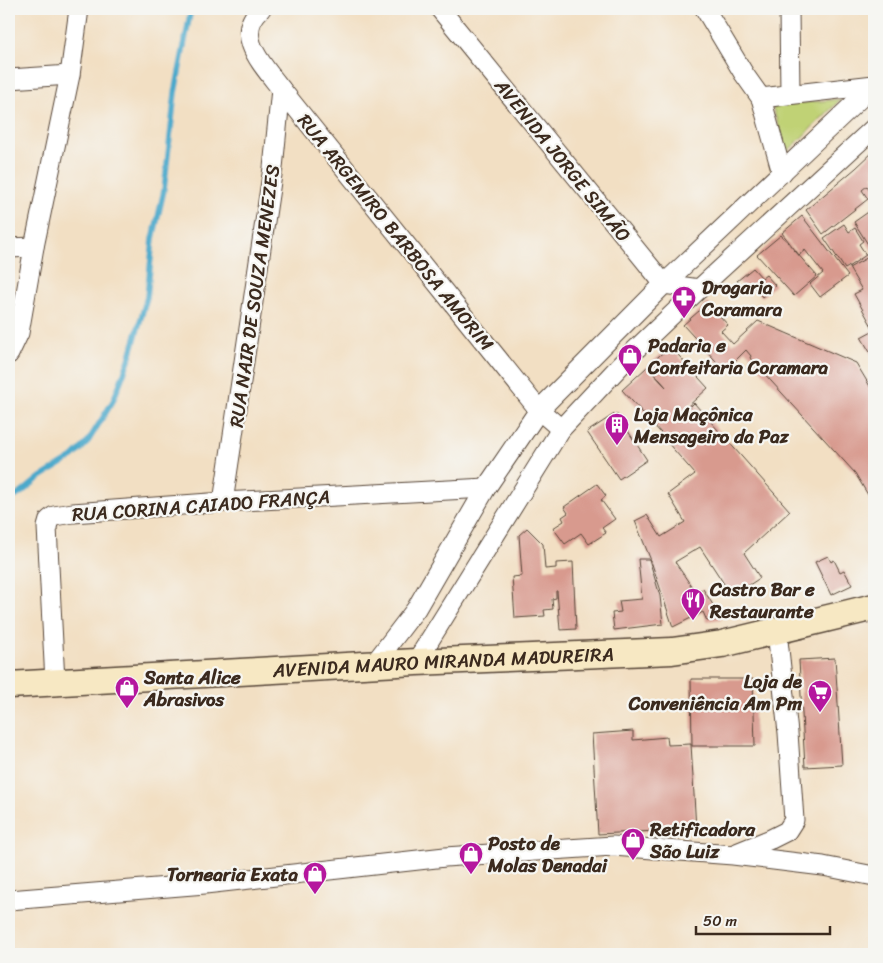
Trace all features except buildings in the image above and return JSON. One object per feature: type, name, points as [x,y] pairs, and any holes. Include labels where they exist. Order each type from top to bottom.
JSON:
[{"type":"main road","name":"AVENIDA MAURO MIRANDA MADUREIRA","points":[[9,684],[374,664],[672,651],[722,644],[874,607]]},
{"type":"street","points":[[9,354],[18,333],[34,246],[70,75],[79,9]]},
{"type":"street","name":"RUA ARGEMIRO BARBOSA AMORIM","points":[[261,9],[253,17],[249,26],[252,49],[281,89],[539,410],[561,429]]},
{"type":"street","name":"AVENIDA JORGE SIMÃO","points":[[440,9],[664,284]]},
{"type":"street","points":[[705,9],[744,74],[761,98],[782,173]]},
{"type":"street","points":[[789,9],[790,94]]},
{"type":"street","points":[[9,79],[70,75]]},
{"type":"street","points":[[761,98],[874,85]]},
{"type":"street","points":[[374,664],[416,609],[486,488],[539,410],[664,284],[874,85]]},
{"type":"street","name":"RUA NAIR DE SOUZA MENEZES","points":[[223,502],[273,168],[281,89]]},
{"type":"street","points":[[416,662],[561,429],[633,352],[874,128]]},
{"type":"street","points":[[735,218],[754,238]]},
{"type":"street","points":[[9,248],[34,246]]},
{"type":"street","points":[[664,284],[699,289]]},
{"type":"street","name":"RUA CORINA CAIADO FRANÇA","points":[[55,682],[47,527],[49,520],[54,516],[223,502],[486,488]]},
{"type":"street","points":[[733,855],[787,831],[794,820],[788,733],[777,631]]},
{"type":"street","points":[[9,900],[205,884],[445,856],[613,846],[733,855],[823,866],[874,876]]},
{"type":"green space","points":[[841,99],[787,152],[772,106]]},
{"type":"waterway","points":[[9,500],[39,478],[73,457],[87,443],[113,401],[129,360],[147,297],[153,239],[164,190],[175,93],[191,9]]},
{"type":"place","name":"Drogaria Coramara","points":[[684,319]]},
{"type":"place","name":"Padaria e Confeitaria Coramara","points":[[630,377]]},
{"type":"place","name":"Loja Maçônica Mensageiro da Paz","points":[[617,446]]},
{"type":"place","name":"Castro Bar e Restaurante","points":[[693,621]]},
{"type":"place","name":"Santa Alice Abrasivos","points":[[127,709]]},
{"type":"place","name":"Loja de Conveniência Am Pm","points":[[820,713]]},
{"type":"place","name":"Retificadora São Luiz","points":[[633,861]]},
{"type":"place","name":"Posto de Molas Denadai","points":[[471,875]]},
{"type":"place","name":"Tornearia Exata","points":[[315,895]]}]
